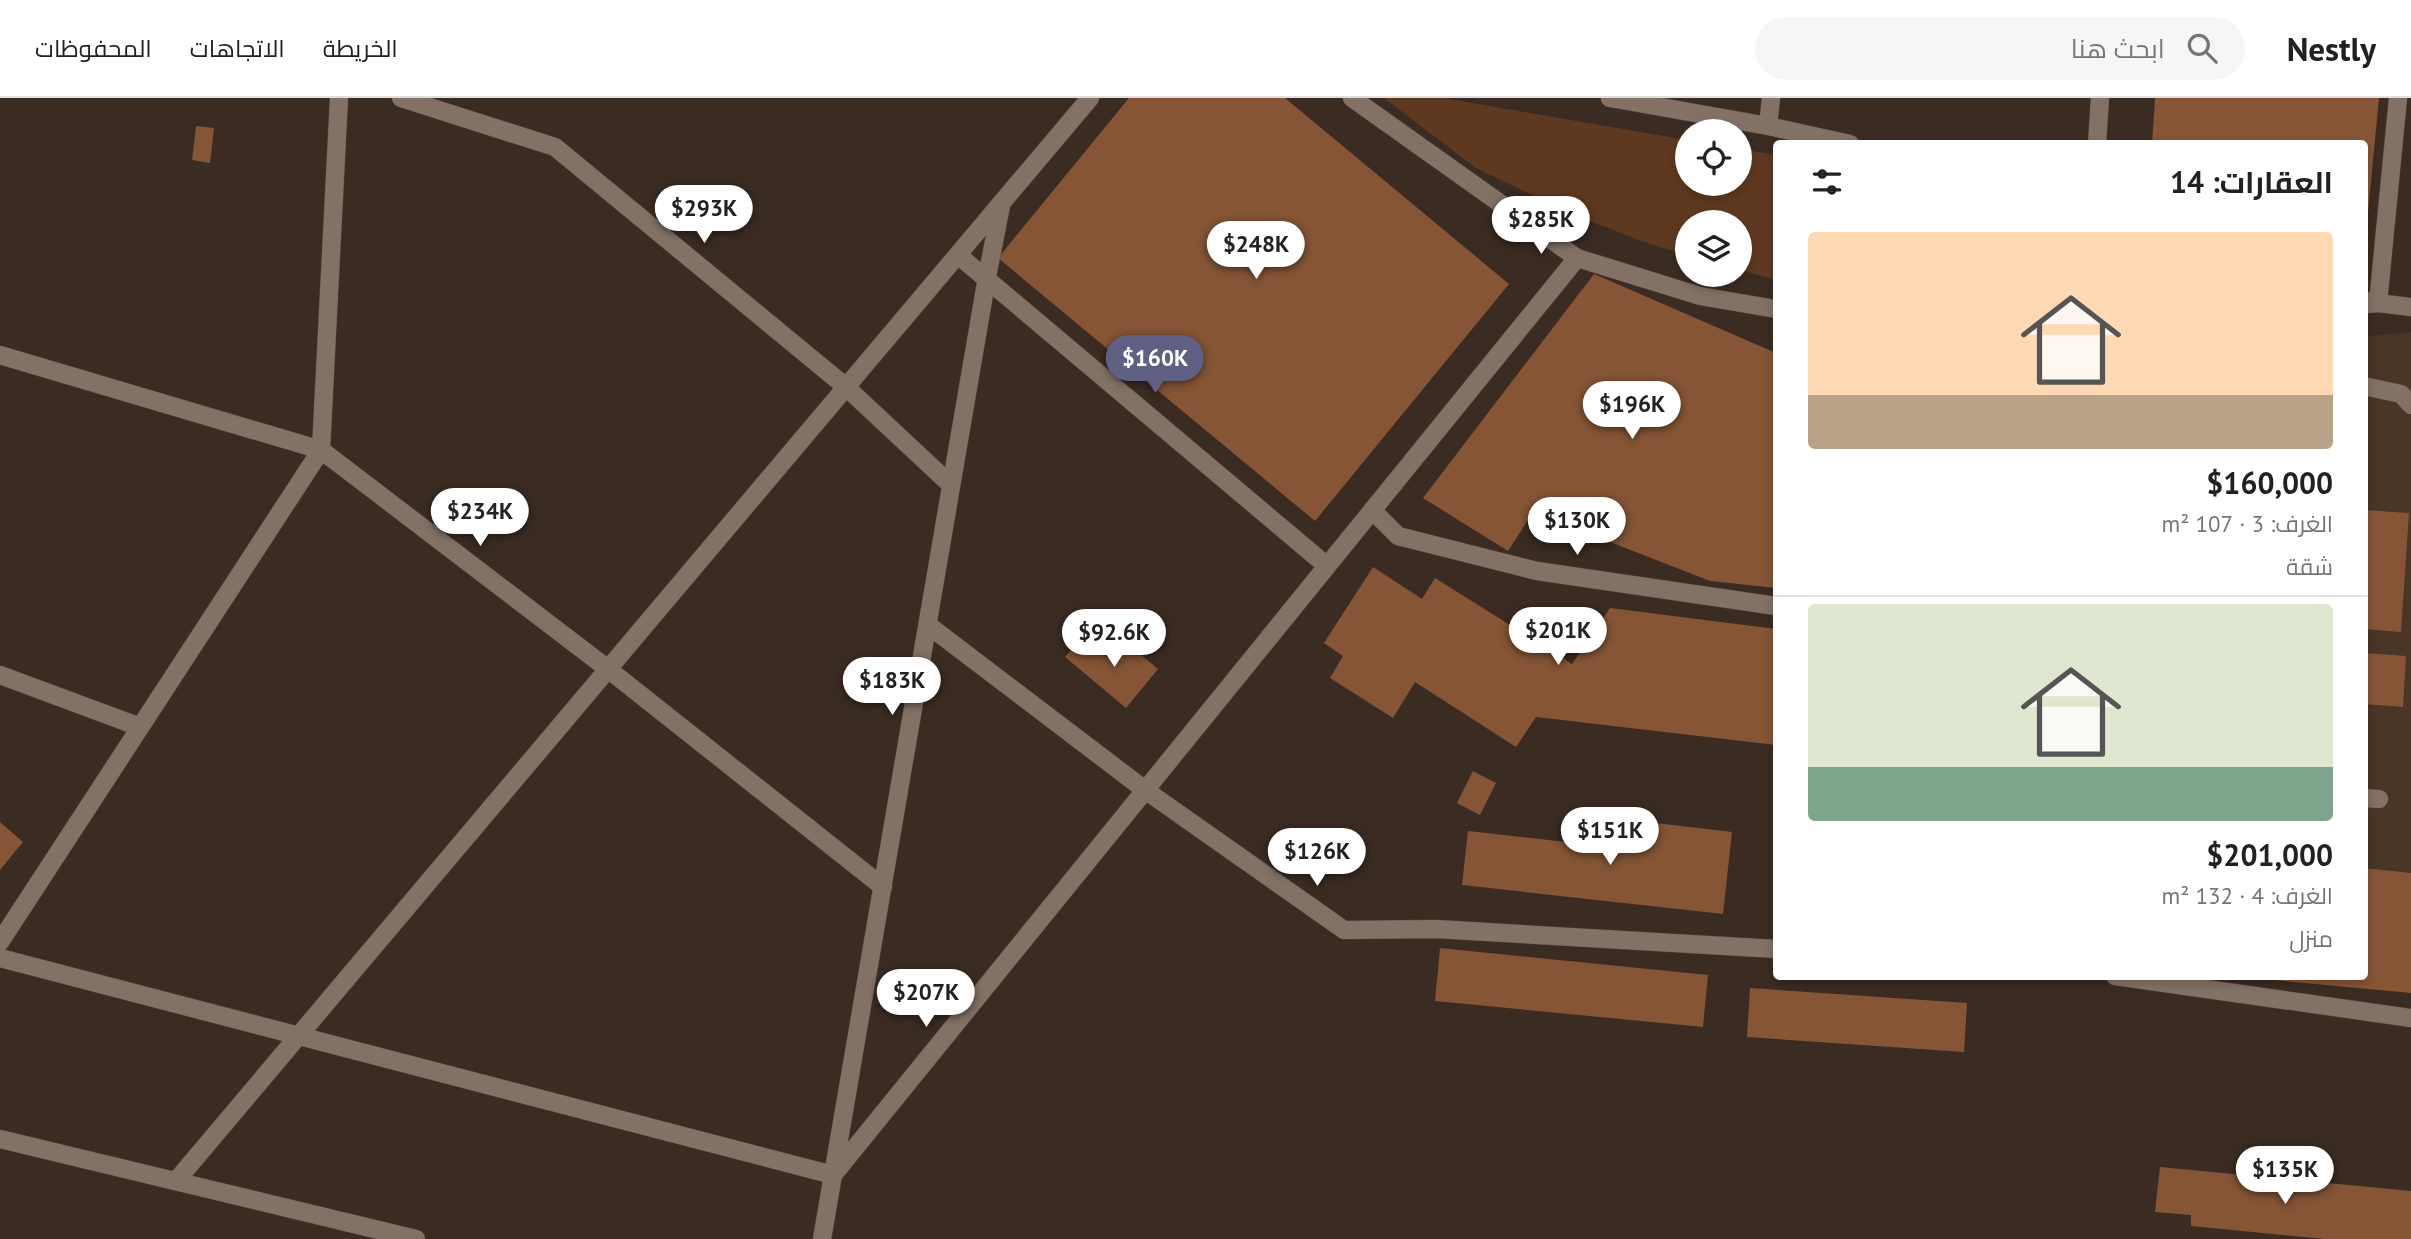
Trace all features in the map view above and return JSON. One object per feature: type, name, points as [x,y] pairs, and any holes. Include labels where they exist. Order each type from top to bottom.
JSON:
[{"type":"street","points":[[0,942],[321,450],[339,98]]},
{"type":"street","points":[[401,98],[555,147],[846,387],[951,485]]},
{"type":"street","points":[[176,1181],[1090,98]]},
{"type":"street","points":[[1352,98],[1577,258],[1700,296],[1773,308]]},
{"type":"street","points":[[1611,98],[1832,140]]},
{"type":"street","points":[[1768,126],[1771,98]]},
{"type":"street","points":[[2097,140],[2101,98]]},
{"type":"street","points":[[2398,98],[2369,303],[2411,307]]},
{"type":"street","points":[[822,1239],[987,277],[1002,203]]},
{"type":"street","points":[[958,255],[1327,566]]},
{"type":"street","points":[[833,1175],[1577,258]]},
{"type":"street","points":[[0,355],[321,450],[608,669],[883,887]]},
{"type":"street","points":[[2368,387],[2401,394],[2411,405]]},
{"type":"street","points":[[1372,510],[1398,536],[1537,571],[1773,606]]},
{"type":"street","points":[[928,625],[1145,790],[1343,930],[1436,929],[1773,949]]},
{"type":"street","points":[[0,675],[140,727]]},
{"type":"street","points":[[0,958],[833,1175]]},
{"type":"street","points":[[2143,980],[2411,1018]]},
{"type":"street","points":[[0,1139],[416,1239]]},
{"type":"shaded area","points":[[1384,98],[1443,98],[1675,138],[1675,196],[1752,196],[1752,151],[1773,154],[1773,279],[1752,273],[1752,210],[1675,210],[1675,251],[1574,215],[1476,168]]},
{"type":"shaded area","points":[[2411,332],[2411,873],[2368,868],[2368,337]]},
{"type":"building","points":[[1129,98],[1285,98],[1509,284],[1315,521],[998,258]]},
{"type":"building","points":[[2155,98],[2379,98],[2368,212],[2368,140],[2152,140]]},
{"type":"building","points":[[196,126],[214,128],[210,163],[192,160]]},
{"type":"building","points":[[1594,274],[1773,352],[1773,588],[1710,581],[1533,512],[1508,551],[1423,498]]},
{"type":"building","points":[[2368,510],[2409,513],[2401,632],[2368,629]]},
{"type":"building","points":[[1373,567],[1422,599],[1435,578],[1572,664],[1610,608],[1773,629],[1773,745],[1536,717],[1516,747],[1415,682],[1393,718],[1330,678],[1343,656],[1324,643]]},
{"type":"building","points":[[1082,637],[1108,658],[1123,640],[1158,669],[1126,708],[1065,657]]},
{"type":"building","points":[[2368,653],[2406,656],[2403,707],[2368,704]]},
{"type":"building","points":[[1473,771],[1496,783],[1480,815],[1457,803]]},
{"type":"building","points":[[1622,819],[1732,832],[1723,914],[1462,885],[1468,831],[1619,848]]},
{"type":"building","points":[[0,822],[23,842],[0,870]]},
{"type":"building","points":[[2368,868],[2411,873],[2411,993],[2274,980],[2368,980]]},
{"type":"building","points":[[1440,948],[1708,975],[1703,1027],[1435,1001]]},
{"type":"building","points":[[1750,988],[1967,1003],[1964,1052],[1747,1037]]},
{"type":"building","points":[[2160,1167],[2411,1191],[2411,1239],[2324,1239],[2191,1226],[2191,1215],[2155,1212]]}]
